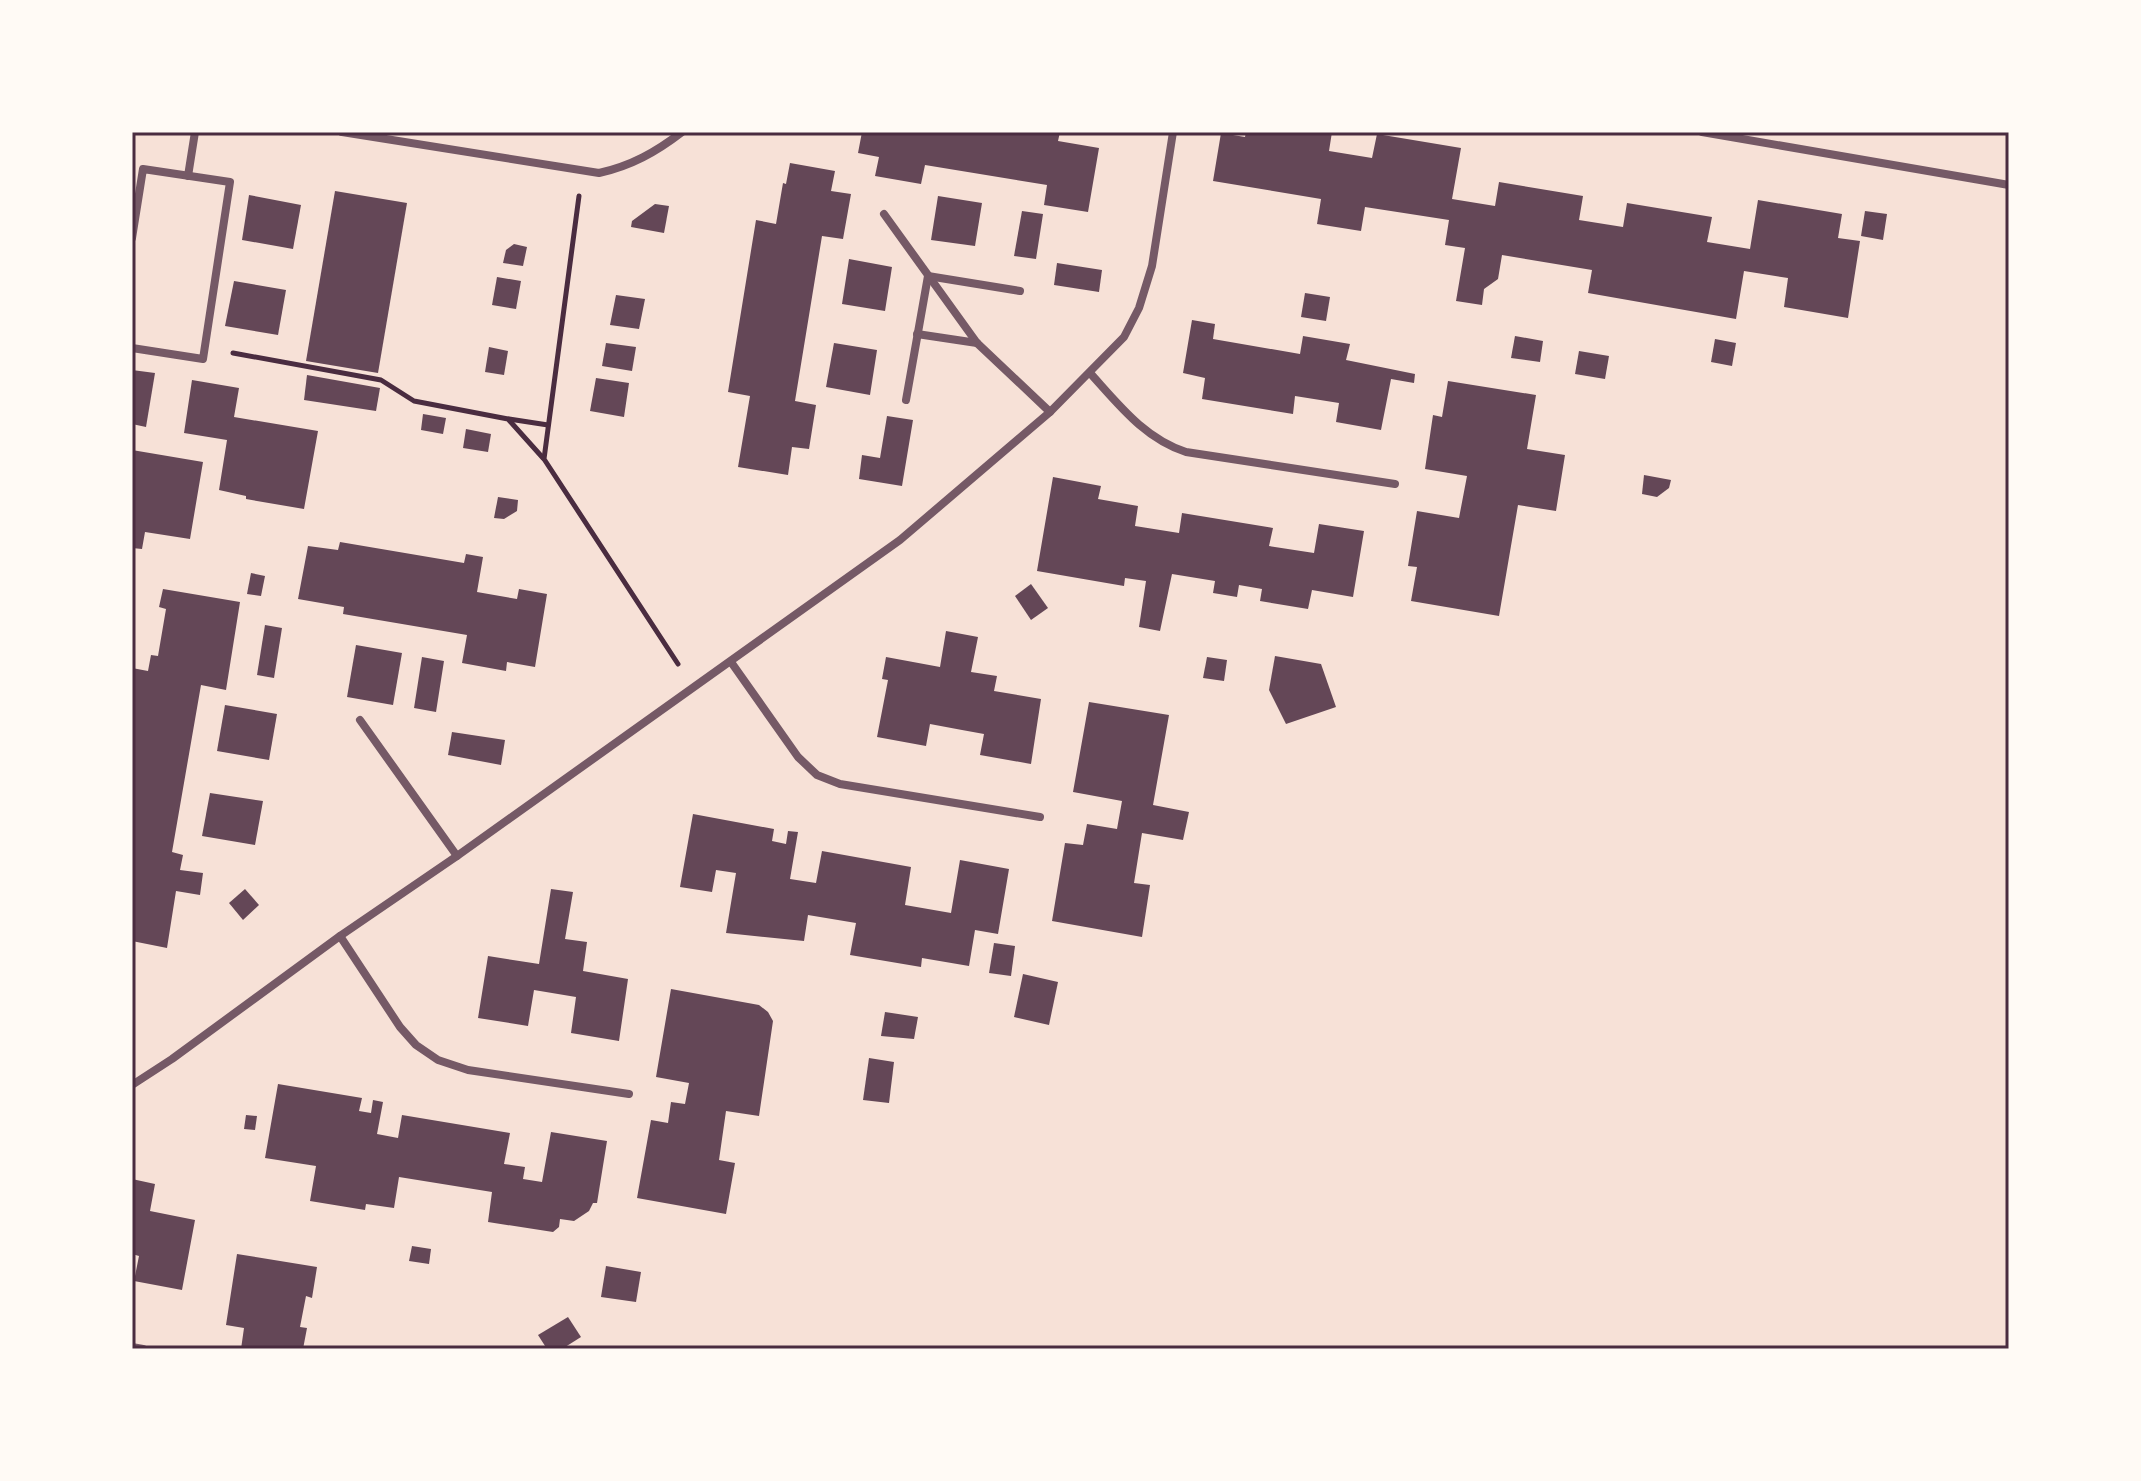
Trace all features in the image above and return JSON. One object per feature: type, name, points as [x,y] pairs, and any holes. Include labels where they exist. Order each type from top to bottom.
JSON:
[{"type":"street","points":[[188,176],[195,132]]},
{"type":"street","points":[[342,132],[599,173],[622,167],[663,146],[682,132]]},
{"type":"street","points":[[132,1085],[900,540],[1050,412],[1124,337],[1139,308],[1152,266],[1173,132]]},
{"type":"street","points":[[1702,132],[2009,185]]},
{"type":"street","points":[[132,238],[143,169],[230,182],[203,359],[132,348]]},
{"type":"street","points":[[884,214],[977,343],[1050,412]]},
{"type":"street","points":[[928,276],[1020,291]]},
{"type":"street","points":[[906,400],[928,276]]},
{"type":"street","points":[[917,334],[977,343]]},
{"type":"street","points":[[1090,373],[1134,421],[1169,446],[1186,452],[1395,484]]},
{"type":"street","points":[[731,662],[798,757],[817,775],[840,784],[1040,817]]},
{"type":"street","points":[[360,720],[457,856]]},
{"type":"street","points":[[340,936],[400,1027],[416,1045],[438,1060],[468,1070],[629,1094]]},
{"type":"street","points":[[132,1347],[143,1349]]},
{"type":"path","points":[[544,459],[582,171]]},
{"type":"path","points":[[205,347],[381,380],[414,401],[548,425]]},
{"type":"path","points":[[508,419],[544,459],[694,688]]},
{"type":"building","points":[[862,132],[1060,132],[1058,141],[1099,148],[1088,212],[1044,205],[1047,185],[925,165],[921,184],[875,176],[879,157],[858,153]]},
{"type":"building","points":[[1246,132],[1332,132],[1329,151],[1372,158],[1377,134],[1461,148],[1452,199],[1495,206],[1499,182],[1583,196],[1579,220],[1623,227],[1627,203],[1712,217],[1707,242],[1750,249],[1758,200],[1842,214],[1838,238],[1860,241],[1848,318],[1784,307],[1788,278],[1744,271],[1736,319],[1588,293],[1592,270],[1502,255],[1498,279],[1484,289],[1482,305],[1456,301],[1465,248],[1445,245],[1449,220],[1365,207],[1361,231],[1317,224],[1321,199],[1213,181],[1221,133],[1245,137]]},
{"type":"building","points":[[790,163],[835,171],[831,191],[851,194],[843,239],[822,236],[795,401],[816,405],[809,449],[792,447],[788,475],[738,467],[750,396],[728,392],[756,220],[776,224]]},
{"type":"building","points":[[335,191],[407,203],[378,373],[306,361]]},
{"type":"building","points":[[249,195],[301,205],[293,249],[242,240]]},
{"type":"building","points":[[938,196],[982,203],[975,246],[931,240]]},
{"type":"building","points":[[655,204],[669,206],[664,233],[631,227],[632,221]]},
{"type":"building","points":[[1022,211],[1043,214],[1036,259],[1014,256]]},
{"type":"building","points":[[1865,211],[1887,214],[1883,240],[1861,236]]},
{"type":"building","points":[[514,244],[527,247],[523,266],[503,263],[506,250]]},
{"type":"building","points":[[849,259],[892,267],[885,311],[842,304]]},
{"type":"building","points":[[1057,263],[1102,270],[1099,292],[1054,285]]},
{"type":"building","points":[[497,277],[521,281],[516,309],[492,305]]},
{"type":"building","points":[[234,281],[286,290],[278,335],[225,326]]},
{"type":"building","points":[[1305,293],[1330,297],[1326,321],[1301,317]]},
{"type":"building","points":[[616,295],[645,299],[639,329],[610,325]]},
{"type":"building","points":[[1192,320],[1215,324],[1213,339],[1300,354],[1303,336],[1350,344],[1346,360],[1415,374],[1414,383],[1391,379],[1381,430],[1336,422],[1339,403],[1295,396],[1293,414],[1202,399],[1205,378],[1183,373]]},
{"type":"building","points":[[1515,336],[1543,341],[1540,362],[1511,358]]},
{"type":"building","points":[[1715,339],[1736,343],[1732,366],[1711,362]]},
{"type":"building","points":[[606,343],[636,347],[632,371],[602,366]]},
{"type":"building","points":[[834,343],[877,350],[870,395],[826,387]]},
{"type":"building","points":[[489,347],[508,351],[504,375],[485,372]]},
{"type":"building","points":[[1579,351],[1609,356],[1605,379],[1575,374]]},
{"type":"building","points":[[132,370],[155,373],[146,427],[132,424]]},
{"type":"building","points":[[307,375],[380,388],[376,411],[304,400]]},
{"type":"building","points":[[596,378],[629,383],[624,417],[590,411]]},
{"type":"building","points":[[192,380],[239,388],[234,417],[318,431],[304,509],[246,499],[246,496],[219,490],[227,440],[184,433]]},
{"type":"building","points":[[1448,381],[1536,395],[1527,449],[1565,455],[1556,511],[1518,505],[1499,616],[1411,601],[1417,567],[1408,566],[1417,511],[1459,518],[1467,476],[1425,469],[1433,415],[1442,417]]},
{"type":"building","points":[[423,414],[446,418],[443,434],[421,430]]},
{"type":"building","points":[[887,416],[913,420],[902,486],[859,479],[862,455],[880,458]]},
{"type":"building","points":[[466,429],[491,434],[488,452],[463,448]]},
{"type":"building","points":[[132,450],[203,462],[190,539],[145,532],[142,549],[132,548]]},
{"type":"building","points":[[1644,475],[1671,480],[1669,488],[1657,497],[1642,494]]},
{"type":"building","points":[[1053,477],[1101,486],[1098,499],[1138,506],[1135,526],[1179,533],[1182,513],[1273,528],[1269,546],[1314,553],[1319,524],[1364,531],[1353,597],[1312,590],[1308,609],[1260,601],[1262,589],[1239,585],[1237,597],[1213,593],[1215,581],[1172,574],[1160,631],[1139,627],[1146,581],[1125,578],[1124,586],[1037,571]]},
{"type":"building","points":[[498,497],[518,500],[517,511],[504,519],[494,518]]},
{"type":"building","points":[[340,542],[464,563],[466,554],[483,557],[477,592],[517,599],[519,589],[547,594],[535,667],[507,662],[506,671],[462,663],[467,635],[343,614],[344,607],[298,599],[308,546],[338,550]]},
{"type":"building","points":[[251,573],[265,576],[261,596],[247,594]]},
{"type":"building","points":[[1031,584],[1048,608],[1031,620],[1015,596]]},
{"type":"building","points":[[163,589],[240,602],[226,690],[201,685],[172,852],[183,855],[180,870],[203,873],[200,895],[176,891],[167,948],[132,941],[132,668],[148,671],[151,655],[158,656],[166,609],[159,607]]},
{"type":"building","points":[[265,625],[282,628],[274,678],[257,675]]},
{"type":"building","points":[[946,631],[978,637],[971,672],[997,676],[994,691],[1041,699],[1031,764],[980,755],[984,734],[930,724],[926,746],[877,737],[888,680],[882,679],[886,657],[940,667]]},
{"type":"building","points":[[356,645],[402,653],[393,705],[347,697]]},
{"type":"building","points":[[1275,656],[1321,664],[1336,707],[1286,724],[1269,690]]},
{"type":"building","points":[[422,657],[444,661],[436,712],[414,708]]},
{"type":"building","points":[[1207,657],[1227,660],[1224,681],[1203,678]]},
{"type":"building","points":[[1089,702],[1169,715],[1153,805],[1189,812],[1183,840],[1142,833],[1134,883],[1150,885],[1142,937],[1052,921],[1065,843],[1083,845],[1087,824],[1117,829],[1122,801],[1073,792]]},
{"type":"building","points":[[225,705],[277,714],[269,760],[217,751]]},
{"type":"building","points":[[452,732],[505,740],[501,765],[448,755]]},
{"type":"building","points":[[210,793],[263,801],[255,845],[202,836]]},
{"type":"building","points":[[693,814],[774,829],[772,841],[786,844],[788,831],[798,832],[790,879],[816,883],[822,851],[911,867],[905,905],[951,913],[960,860],[1009,869],[998,934],[975,930],[969,966],[922,958],[921,967],[850,955],[856,923],[808,915],[804,941],[726,933],[736,873],[716,870],[712,892],[680,887]]},
{"type":"building","points":[[245,889],[259,905],[243,920],[229,903]]},
{"type":"building","points":[[551,889],[573,892],[565,939],[587,942],[583,971],[628,979],[619,1041],[571,1033],[576,997],[534,990],[528,1026],[478,1018],[488,956],[539,964]]},
{"type":"building","points":[[994,943],[1015,946],[1011,976],[989,973]]},
{"type":"building","points":[[1023,974],[1058,982],[1049,1025],[1014,1017]]},
{"type":"building","points":[[671,989],[759,1005],[773,1021],[759,1116],[726,1111],[719,1160],[735,1163],[726,1214],[637,1198],[651,1120],[668,1123],[671,1102],[685,1104],[689,1083],[656,1077]]},
{"type":"building","points":[[885,1012],[918,1017],[914,1039],[881,1036]]},
{"type":"building","points":[[869,1058],[894,1062],[889,1103],[863,1100]]},
{"type":"building","points":[[278,1084],[362,1098],[359,1111],[371,1113],[373,1100],[383,1102],[377,1134],[398,1138],[402,1115],[510,1133],[504,1164],[525,1167],[523,1179],[542,1182],[551,1132],[607,1141],[597,1203],[593,1203],[589,1211],[574,1221],[560,1219],[559,1227],[553,1232],[488,1222],[492,1192],[399,1177],[394,1208],[366,1204],[365,1210],[310,1201],[316,1166],[265,1158]]},
{"type":"building","points":[[246,1115],[257,1116],[255,1130],[244,1129]]},
{"type":"building","points":[[132,1179],[155,1184],[150,1211],[195,1220],[182,1290],[134,1281],[139,1256],[132,1254]]},
{"type":"building","points":[[412,1246],[431,1249],[429,1264],[409,1261]]},
{"type":"building","points":[[237,1254],[317,1267],[312,1298],[306,1296],[300,1327],[307,1328],[303,1349],[241,1349],[244,1328],[226,1325]]},
{"type":"building","points":[[606,1266],[641,1272],[636,1302],[601,1297]]},
{"type":"building","points":[[568,1317],[581,1337],[562,1349],[547,1349],[538,1335]]}]
